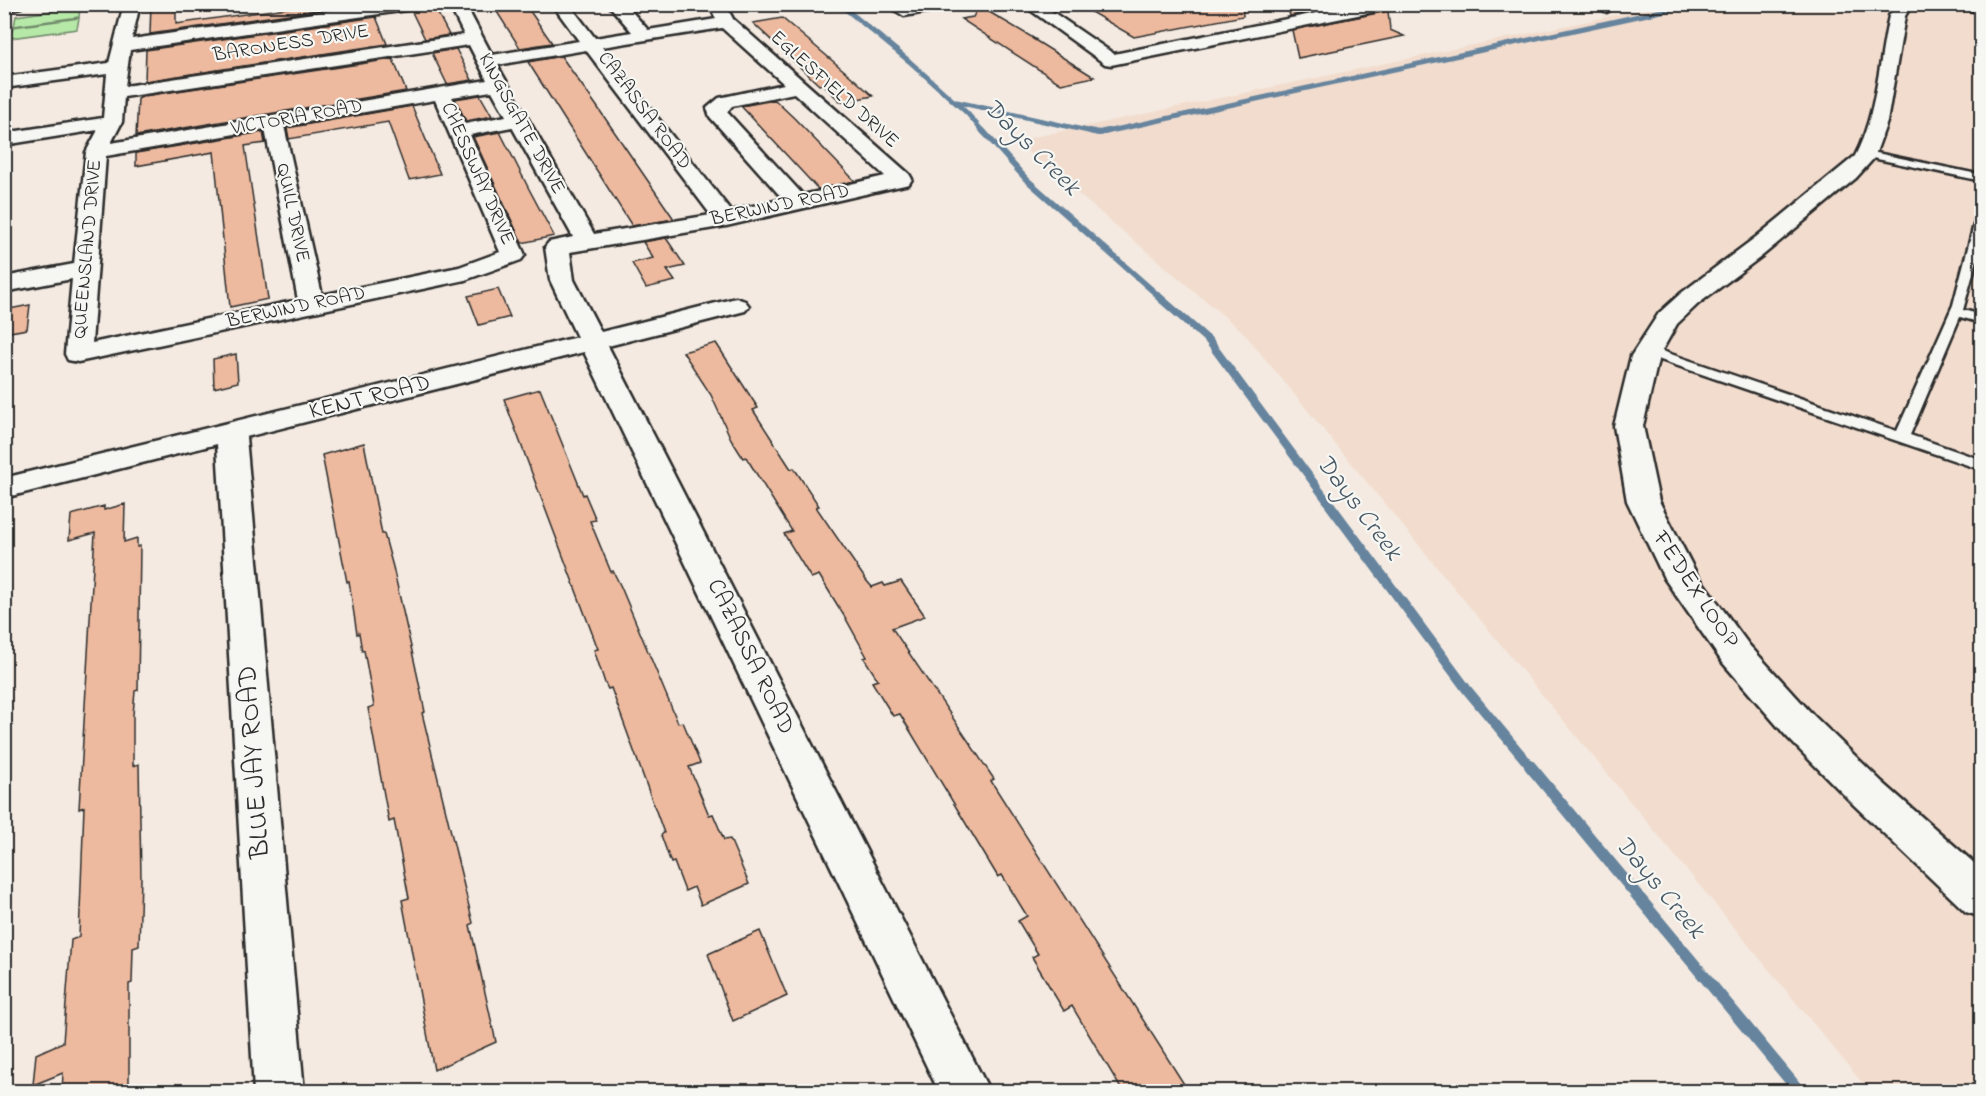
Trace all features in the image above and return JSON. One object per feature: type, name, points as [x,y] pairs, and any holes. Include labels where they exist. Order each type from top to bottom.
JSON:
[{"type":"street","points":[[5,5],[15,4]]},
{"type":"street","name":"QUEENSLAND DRIVE","points":[[78,354],[96,152],[112,122],[117,67],[132,4]]},
{"type":"street","points":[[122,46],[414,4]]},
{"type":"street","name":"KINGSGATE DRIVE","points":[[457,4],[498,84],[588,242]]},
{"type":"street","name":"CAZASSA ROAD","points":[[560,4],[726,219]]},
{"type":"street","points":[[616,4],[645,36]]},
{"type":"street","name":"EGLESFIELD DRIVE","points":[[717,4],[726,22],[901,179]]},
{"type":"street","points":[[904,11],[943,4]]},
{"type":"street","points":[[1030,4],[1111,60],[1388,4]]},
{"type":"street","points":[[1867,154],[1875,130],[1897,16],[1904,4]]},
{"type":"street","points":[[486,61],[726,22]]},
{"type":"street","name":"BARONESS DRIVE","points":[[115,93],[474,39]]},
{"type":"street","points":[[4,83],[117,67]]},
{"type":"street","name":"VICTORIA ROAD","points":[[96,152],[498,84]]},
{"type":"street","points":[[797,87],[726,102],[717,108],[717,113],[797,202]]},
{"type":"street","name":"CHESSWAY DRIVE","points":[[441,93],[513,255]]},
{"type":"street","points":[[458,131],[519,120]]},
{"type":"street","points":[[4,139],[112,122]]},
{"type":"street","name":"QUILL DRIVE","points":[[273,122],[311,304]]},
{"type":"street","name":"FEDEX LOOP","points":[[1867,154],[1765,243],[1671,315],[1657,333],[1638,371],[1629,419],[1631,449],[1646,513],[1661,544],[1690,591],[1763,685],[1813,739],[1982,898]]},
{"type":"street","name":"BERWIND ROAD","points":[[588,242],[726,219],[901,179]]},
{"type":"street","name":"CAZASSA ROAD","points":[[588,242],[557,247],[562,280],[965,1092]]},
{"type":"street","name":"BERWIND ROAD","points":[[78,354],[465,273],[513,255]]},
{"type":"street","points":[[4,285],[87,269]]},
{"type":"street","name":"KENT ROAD","points":[[4,488],[736,306]]},
{"type":"street","name":"BLUE JAY ROAD","points":[[231,433],[279,1092]]},
{"type":"lane","points":[[1949,4],[1982,12]]},
{"type":"lane","points":[[1867,154],[1982,178]]},
{"type":"lane","points":[[1901,438],[1975,269],[1982,217]]},
{"type":"lane","points":[[1956,312],[1982,319]]},
{"type":"lane","points":[[1648,351],[1982,465]]},
{"type":"shaded area","points":[[1664,5],[1981,5],[1981,1091],[1869,1091],[1243,332],[1015,141]]},
{"type":"green space","points":[[80,7],[79,17],[14,26],[16,16]]},
{"type":"green space","points":[[79,18],[77,29],[10,38],[13,27]]},
{"type":"building","points":[[151,4],[176,4],[176,24],[315,4],[358,4],[150,34]]},
{"type":"building","points":[[424,4],[433,4],[449,35],[425,39],[412,12]]},
{"type":"building","points":[[492,4],[525,4],[552,43],[520,48]]},
{"type":"building","points":[[1077,4],[1242,4],[1243,16],[1134,37]]},
{"type":"building","points":[[1287,4],[1347,4],[1290,16]]},
{"type":"building","points":[[979,6],[1094,77],[1061,84],[961,19],[973,17]]},
{"type":"building","points":[[1388,11],[1390,30],[1404,36],[1298,58],[1292,30]]},
{"type":"building","points":[[376,17],[387,44],[145,81],[146,50]]},
{"type":"building","points":[[782,18],[873,96],[841,102],[822,84],[819,85],[753,23]]},
{"type":"building","points":[[456,49],[472,80],[447,84],[432,53]]},
{"type":"building","points":[[561,56],[674,219],[632,226],[528,62]]},
{"type":"building","points":[[393,59],[406,91],[136,136],[138,99],[144,96]]},
{"type":"building","points":[[480,95],[492,116],[466,121],[455,99]]},
{"type":"building","points":[[775,100],[855,181],[818,189],[741,106]]},
{"type":"building","points":[[412,106],[440,174],[409,180],[388,122],[289,139],[287,128]]},
{"type":"building","points":[[263,132],[265,143],[245,146],[268,299],[230,307],[214,152],[136,166],[136,153]]},
{"type":"building","points":[[500,132],[554,236],[522,243],[473,137]]},
{"type":"building","points":[[666,238],[685,266],[667,270],[675,281],[646,288],[632,263],[653,258],[643,242]]},
{"type":"building","points":[[498,289],[510,317],[479,325],[468,296]]},
{"type":"building","points":[[30,305],[27,329],[4,333],[4,310]]},
{"type":"building","points":[[716,343],[758,408],[753,410],[791,469],[794,468],[819,506],[816,507],[866,580],[872,587],[901,581],[925,616],[892,628],[994,779],[991,781],[1189,1092],[1123,1092],[1072,1006],[1064,1011],[1032,957],[1038,954],[1018,921],[1027,916],[1002,875],[998,877],[900,714],[893,716],[872,682],[878,680],[864,658],[867,657],[846,619],[819,575],[811,578],[784,534],[792,531],[746,457],[743,458],[731,439],[711,395],[683,352]]},
{"type":"building","points":[[236,354],[238,382],[214,388],[213,359]]},
{"type":"building","points":[[540,389],[583,495],[585,494],[596,520],[590,521],[611,572],[613,571],[621,587],[678,723],[683,722],[700,763],[689,767],[709,815],[713,814],[724,840],[730,839],[749,884],[701,905],[694,887],[685,891],[674,862],[671,863],[661,835],[664,833],[611,688],[608,689],[605,683],[594,650],[598,649],[504,399]]},
{"type":"building","points":[[364,443],[382,534],[384,534],[393,567],[416,669],[425,712],[422,713],[473,923],[470,925],[496,1042],[434,1070],[402,900],[409,898],[394,820],[389,822],[368,708],[374,706],[364,650],[362,651],[359,633],[357,634],[349,581],[347,582],[322,455]]},
{"type":"building","points":[[125,504],[124,542],[137,538],[137,547],[140,546],[138,690],[135,691],[133,715],[133,766],[139,764],[141,879],[139,946],[133,948],[132,983],[129,984],[129,1092],[62,1092],[63,1073],[33,1085],[36,1054],[63,1042],[71,940],[79,937],[84,807],[79,809],[95,533],[69,540],[71,515],[104,506],[104,510]]},
{"type":"building","points":[[760,931],[787,996],[733,1021],[708,954]]},
{"type":"waterway","name":"Days Creek","points":[[829,4],[847,10],[909,61],[967,113],[984,133]]},
{"type":"waterway","points":[[1101,133],[1694,4]]},
{"type":"waterway","points":[[957,102],[1097,133]]},
{"type":"waterway","name":"Days Creek","points":[[983,131],[1026,179],[1161,298]]},
{"type":"waterway","points":[[1090,131],[1099,133],[1108,131]]},
{"type":"waterway","name":"Days Creek","points":[[1159,297],[1209,341],[1331,506]]},
{"type":"waterway","name":"Days Creek","points":[[1330,505],[1468,691],[1532,768]]},
{"type":"waterway","name":"Days Creek","points":[[1530,766],[1800,1092]]}]
